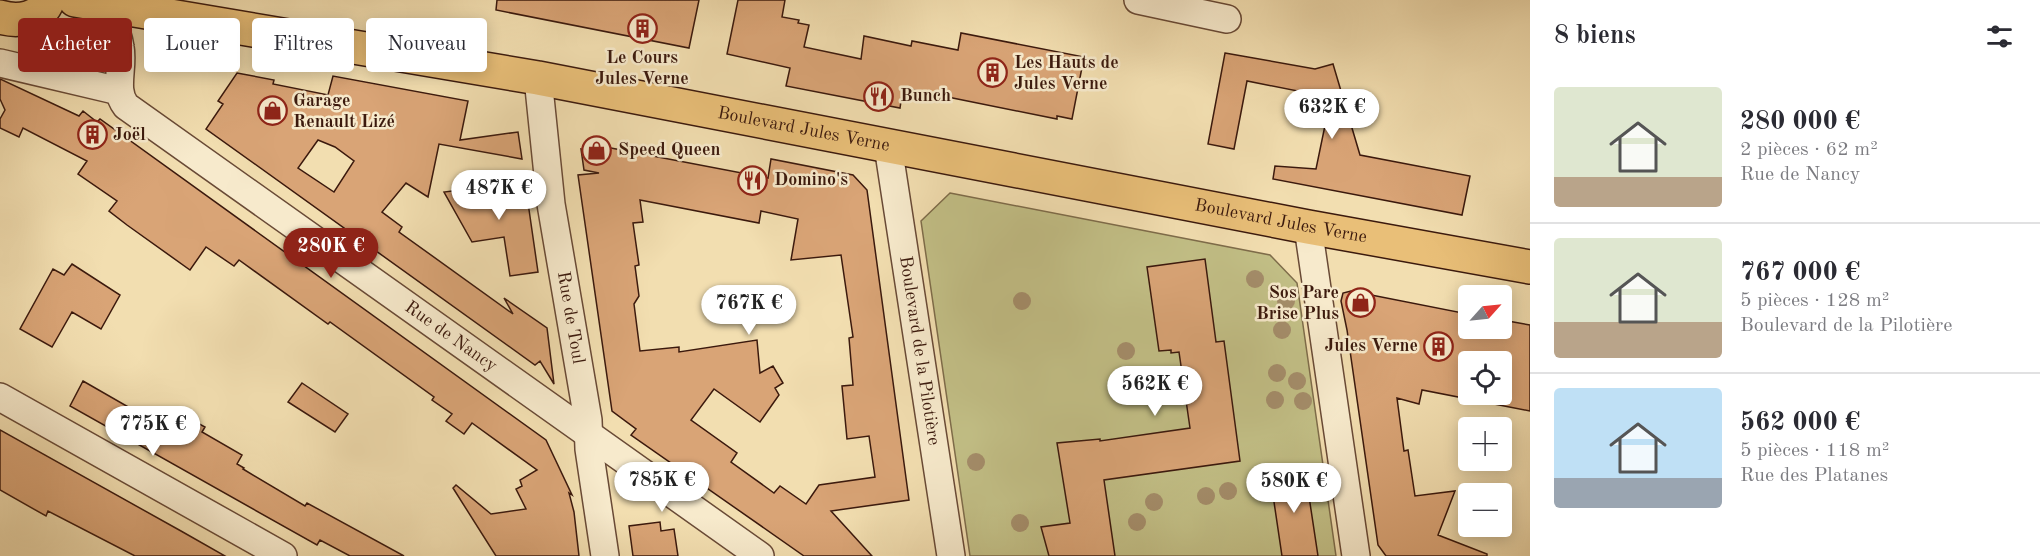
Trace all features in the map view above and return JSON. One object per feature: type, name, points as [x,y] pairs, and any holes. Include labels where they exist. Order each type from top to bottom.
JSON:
[{"type":"main road","points":[[0,17],[22,20],[37,14],[46,6],[48,0]]},
{"type":"main road","name":"Boulevard Jules Verne","points":[[75,0],[186,18]]},
{"type":"main road","name":"Boulevard Jules Verne","points":[[240,27],[538,78],[1308,227],[1530,267]]},
{"type":"street","points":[[1138,0],[1227,19]]},
{"type":"street","points":[[0,63],[119,91],[122,65],[120,45],[108,6]]},
{"type":"street","name":"Rue de Toul","points":[[538,78],[550,204],[590,435],[589,449],[605,556]]},
{"type":"street","name":"Rue de Nancy","points":[[119,91],[126,106],[760,556]]},
{"type":"street","name":"Boulevard de la Pilotière","points":[[888,146],[951,556]]},
{"type":"street","points":[[1308,227],[1356,556]]},
{"type":"street","points":[[0,397],[283,556]]},
{"type":"path","points":[[119,91],[144,63]]},
{"type":"shaded area","points":[[950,193],[1270,255],[1297,283],[1336,556],[970,556],[921,221]]},
{"type":"building","name":"Le Cours Jules Verne","points":[[497,0],[699,0],[689,48],[496,10]]},
{"type":"building","points":[[738,0],[785,0],[782,17],[799,20],[798,23],[809,25],[804,47],[861,59],[864,36],[911,46],[912,41],[958,50],[961,33],[1084,57],[1072,119],[1057,116],[1057,119],[903,88],[900,108],[786,86],[790,68],[727,54]]},
{"type":"building","points":[[1225,53],[1315,69],[1333,64],[1360,155],[1470,176],[1462,215],[1273,179],[1275,166],[1316,169],[1328,111],[1297,106],[1298,91],[1247,81],[1234,149],[1208,144]]},
{"type":"building","points":[[237,73],[274,80],[273,84],[328,95],[333,76],[468,101],[460,140],[518,132],[522,159],[439,144],[428,197],[406,183],[382,212],[402,227],[399,232],[513,314],[504,298],[547,328],[554,384],[540,361],[535,365],[206,129],[223,104],[218,101]],"holes":[[[318,140],[335,147],[354,161],[334,192],[298,168]]]},
{"type":"building","points":[[0,79],[79,116],[83,111],[97,122],[100,119],[546,440],[572,495],[569,493],[574,512],[579,556],[496,556],[453,488],[456,485],[491,514],[526,509],[516,489],[522,486],[520,480],[537,470],[472,423],[464,434],[446,421],[452,414],[432,400],[434,397],[239,260],[234,266],[206,247],[190,270],[127,225],[109,211],[117,201],[78,174],[87,161],[23,128],[19,137],[0,128],[0,119],[5,110],[0,99]]},
{"type":"building","points":[[590,144],[768,178],[771,159],[853,175],[867,190],[909,500],[831,511],[872,556],[804,556],[631,435],[636,429],[612,411],[578,175],[599,173],[584,170],[581,149],[589,151]],"holes":[[[640,200],[759,223],[761,211],[798,219],[791,260],[841,255],[853,337],[849,338],[853,385],[842,386],[847,439],[869,436],[875,477],[819,485],[806,504],[780,486],[774,493],[731,462],[737,453],[691,420],[714,389],[760,422],[779,395],[775,388],[783,383],[773,366],[760,373],[757,340],[679,352],[679,347],[640,351],[634,304],[639,296],[635,266],[639,265],[633,223],[643,222]]]},
{"type":"building","points":[[525,182],[538,272],[510,276],[504,237],[472,242],[444,192]]},
{"type":"building","points":[[1205,259],[1216,342],[1224,341],[1240,461],[1104,480],[1115,556],[1049,556],[1041,527],[1070,523],[1057,443],[1100,439],[1100,441],[1190,428],[1179,352],[1159,351],[1147,267]]},
{"type":"building","points":[[72,264],[120,295],[101,329],[72,312],[52,347],[20,329],[53,269],[64,275]]},
{"type":"building","points":[[1351,291],[1458,312],[1458,339],[1512,339],[1512,322],[1530,325],[1530,411],[1499,405],[1512,405],[1512,351],[1458,351],[1458,397],[1422,390],[1419,404],[1397,398],[1404,451],[1408,450],[1415,496],[1455,491],[1438,535],[1487,554],[1487,556],[1386,556],[1378,545],[1341,301],[1343,293]]},
{"type":"building","points":[[83,381],[156,423],[158,418],[176,429],[183,415],[205,427],[202,432],[242,455],[237,464],[243,469],[305,506],[307,503],[404,556],[350,556],[320,540],[317,545],[70,406]]},
{"type":"building","points":[[302,383],[348,414],[335,432],[288,402]]},
{"type":"building","points":[[0,430],[225,556],[135,556],[48,511],[46,516],[0,490]]},
{"type":"building","points":[[1305,470],[1318,556],[1282,556],[1270,475]]},
{"type":"building","points":[[660,522],[661,531],[674,529],[678,556],[633,556],[629,526]]},
{"type":"place","name":"Le Cours Jules Verne","points":[[642,29]]},
{"type":"place","name":"Les Hauts de Jules Verne","points":[[993,73]]},
{"type":"place","name":"Bunch","points":[[879,96]]},
{"type":"place","name":"Garage Renault Lizé","points":[[272,111]]},
{"type":"place","name":"Joël","points":[[92,135]]},
{"type":"place","name":"Speed Queen","points":[[597,150]]},
{"type":"place","name":"Domino's","points":[[753,180]]},
{"type":"place","name":"Sos Pare Brise Plus","points":[[1360,303]]},
{"type":"place","name":"Jules Verne","points":[[1439,346]]}]
